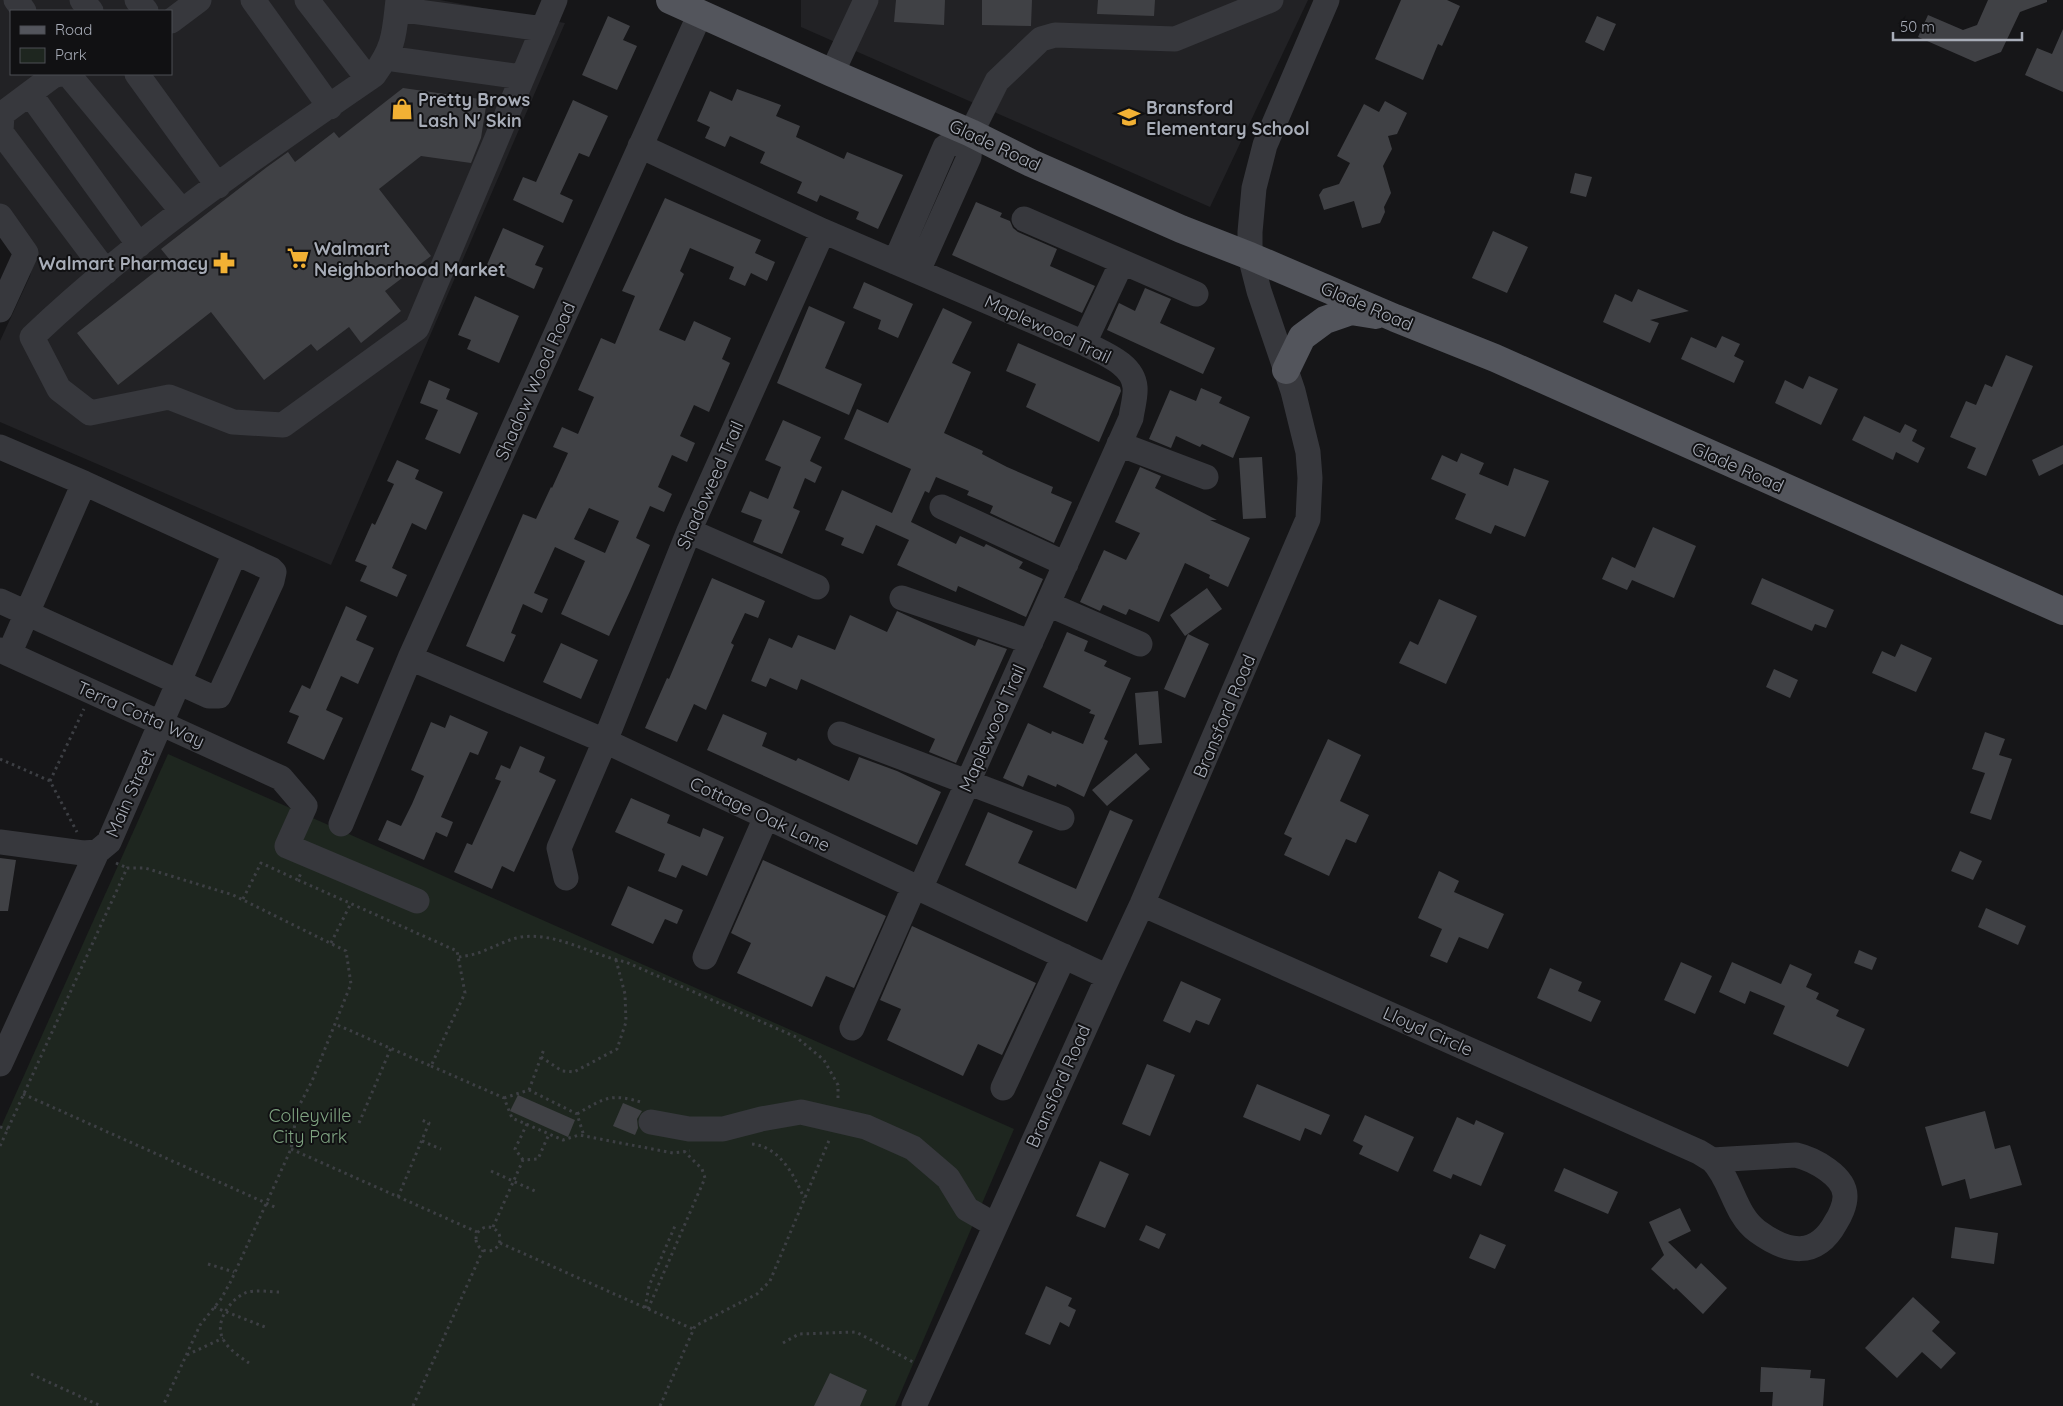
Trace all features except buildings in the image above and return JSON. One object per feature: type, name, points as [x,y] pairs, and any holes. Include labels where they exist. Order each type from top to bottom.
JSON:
[{"type":"main road","name":"Glade Road","points":[[670,0],[971,133],[1031,163],[1181,229],[1495,358],[2063,611]]},
{"type":"main road","points":[[1286,370],[1302,337],[1325,320],[1351,310],[1395,318]]},
{"type":"street","points":[[137,0],[145,10]]},
{"type":"street","points":[[172,20],[199,0]]},
{"type":"street","points":[[253,0],[330,107]]},
{"type":"street","points":[[306,0],[368,79]]},
{"type":"street","points":[[543,29],[397,4],[392,45],[386,58],[374,75],[182,210],[72,299],[32,337],[59,389],[90,413],[169,397],[233,422],[283,425],[417,328],[543,29],[555,0]]},
{"type":"street","points":[[832,73],[866,0]]},
{"type":"street","points":[[918,272],[968,157],[971,133],[997,81],[1041,39],[1063,35],[1175,39],[1272,0]]},
{"type":"street","name":"Bransford Road","points":[[914,1406],[1142,904],[1308,519],[1310,478],[1308,452],[1286,370],[1259,291],[1250,256],[1254,188],[1266,145],[1319,2]]},
{"type":"street","name":"Shadow Wood Road","points":[[341,824],[410,658],[700,14]]},
{"type":"street","points":[[386,58],[522,78]]},
{"type":"street","points":[[58,75],[2,114],[0,131],[106,272]]},
{"type":"street","points":[[69,75],[182,210]]},
{"type":"street","points":[[138,75],[218,186]]},
{"type":"street","points":[[30,94],[139,245]]},
{"type":"street","points":[[895,262],[945,148],[971,133]]},
{"type":"street","name":"Maplewood Trail","points":[[640,146],[823,231],[1084,343],[1123,365],[1133,380],[1135,388],[1131,418],[968,783],[852,1028]]},
{"type":"street","points":[[0,216],[26,253],[0,310]]},
{"type":"street","points":[[1024,218],[1196,294]]},
{"type":"street","name":"Shadoweed Trail","points":[[566,878],[559,848],[605,741],[689,531],[823,231]]},
{"type":"street","points":[[1084,343],[1122,262]]},
{"type":"street","points":[[1119,444],[1206,477]]},
{"type":"street","points":[[0,447],[84,483],[274,572],[272,581],[220,696],[209,696],[0,601]]},
{"type":"street","points":[[5,652],[27,614],[84,483]]},
{"type":"street","points":[[942,507],[1066,564]]},
{"type":"street","points":[[689,531],[817,587]]},
{"type":"street","name":"Main Street","points":[[0,842],[83,853],[96,852],[109,842],[235,553]]},
{"type":"street","points":[[902,598],[1031,642]]},
{"type":"street","points":[[1048,604],[1140,644]]},
{"type":"street","name":"Terra Cotta Way","points":[[5,652],[281,778],[305,806],[287,846],[309,855]]},
{"type":"street","name":"Cottage Oak Lane","points":[[410,658],[605,741],[1108,976]]},
{"type":"street","points":[[840,734],[1062,818]]},
{"type":"street","points":[[705,957],[766,817]]},
{"type":"street","points":[[0,1064],[96,852]]},
{"type":"street","points":[[309,855],[417,901]]},
{"type":"street","name":"Lloyd Circle","points":[[1142,904],[1699,1152],[1712,1160],[1727,1180],[1746,1220],[1756,1231],[1786,1248],[1800,1250],[1818,1245],[1829,1235],[1840,1216],[1846,1197],[1843,1187],[1826,1168],[1810,1158],[1796,1155],[1712,1160]]},
{"type":"street","points":[[1003,1088],[1064,956]]},
{"type":"street","points":[[651,1122],[689,1129],[724,1130],[761,1119],[801,1112],[866,1127],[913,1148],[948,1178],[967,1209],[995,1225]]},
{"type":"path","points":[[50,780],[92,692]]},
{"type":"path","points":[[0,759],[50,780],[80,840],[96,852]]},
{"type":"path","points":[[298,880],[309,855]]},
{"type":"path","points":[[243,899],[260,863],[457,951],[465,993],[431,1066]]},
{"type":"path","points":[[0,1146],[127,868],[145,868],[243,899],[346,951],[351,984],[312,1081],[297,1110],[291,1149],[234,1272],[214,1307],[200,1325],[163,1406]]},
{"type":"path","points":[[331,943],[351,903]]},
{"type":"path","points":[[541,1057],[562,1071],[574,1072],[617,1049],[626,1022],[625,994],[616,960]]},
{"type":"path","points":[[335,1024],[504,1098],[528,1090],[577,1114],[584,1136]]},
{"type":"path","points":[[358,1123],[391,1048]]},
{"type":"path","points":[[528,1090],[544,1049]]},
{"type":"path","points":[[23,1094],[277,1208]]},
{"type":"path","points":[[577,1114],[604,1098],[623,1097],[658,1107],[651,1122]]},
{"type":"path","points":[[504,1098],[512,1118],[563,1140],[579,1135],[673,1153],[694,1151]]},
{"type":"path","points":[[398,1197],[429,1123],[419,1119]]},
{"type":"path","points":[[523,1160],[516,1149],[526,1124]]},
{"type":"path","points":[[0,1126],[8,1129]]},
{"type":"path","points":[[523,1160],[538,1158],[549,1134]]},
{"type":"path","points":[[422,1141],[441,1149]]},
{"type":"path","points":[[744,1143],[762,1145],[777,1154],[796,1180],[805,1198]]},
{"type":"path","points":[[291,1149],[477,1232]]},
{"type":"path","points":[[647,1308],[705,1178],[702,1169],[685,1152]]},
{"type":"path","points":[[492,1227],[523,1160]]},
{"type":"path","points":[[491,1172],[536,1192]]},
{"type":"path","points":[[647,1308],[649,1286],[675,1226]]},
{"type":"path","points":[[483,1227],[492,1227],[500,1234],[500,1243],[491,1251],[483,1250],[476,1242],[477,1232],[483,1227]]},
{"type":"path","points":[[500,1243],[694,1329]]},
{"type":"path","points":[[414,1406],[483,1250]]},
{"type":"path","points":[[208,1264],[234,1272]]},
{"type":"path","points":[[249,1363],[237,1355],[223,1338],[221,1328],[225,1312],[232,1302],[246,1292],[280,1292]]},
{"type":"path","points":[[214,1307],[265,1327]]},
{"type":"path","points":[[783,1343],[800,1334],[856,1332],[929,1370]]},
{"type":"path","points":[[186,1356],[223,1338]]},
{"type":"path","points":[[31,1374],[101,1406]]},
{"type":"shaded area","points":[[0,0],[440,0],[565,23],[331,565],[0,422],[0,341],[30,276],[35,256],[0,206]]},
{"type":"shaded area","name":"Bransford Elementary School","points":[[801,0],[1308,0],[1210,207],[801,27]]},
{"type":"green space","name":"Colleyville City Park","points":[[168,754],[1014,1129],[895,1406],[0,1406],[0,1129]]},
{"type":"place","name":"Pretty Brows Lash N' Skin","points":[[402,109]]},
{"type":"place","name":"Bransford Elementary School","points":[[1129,117]]},
{"type":"place","name":"Walmart Neighborhood Market","points":[[298,258]]},
{"type":"place","name":"Walmart Pharmacy","points":[[224,263]]}]
